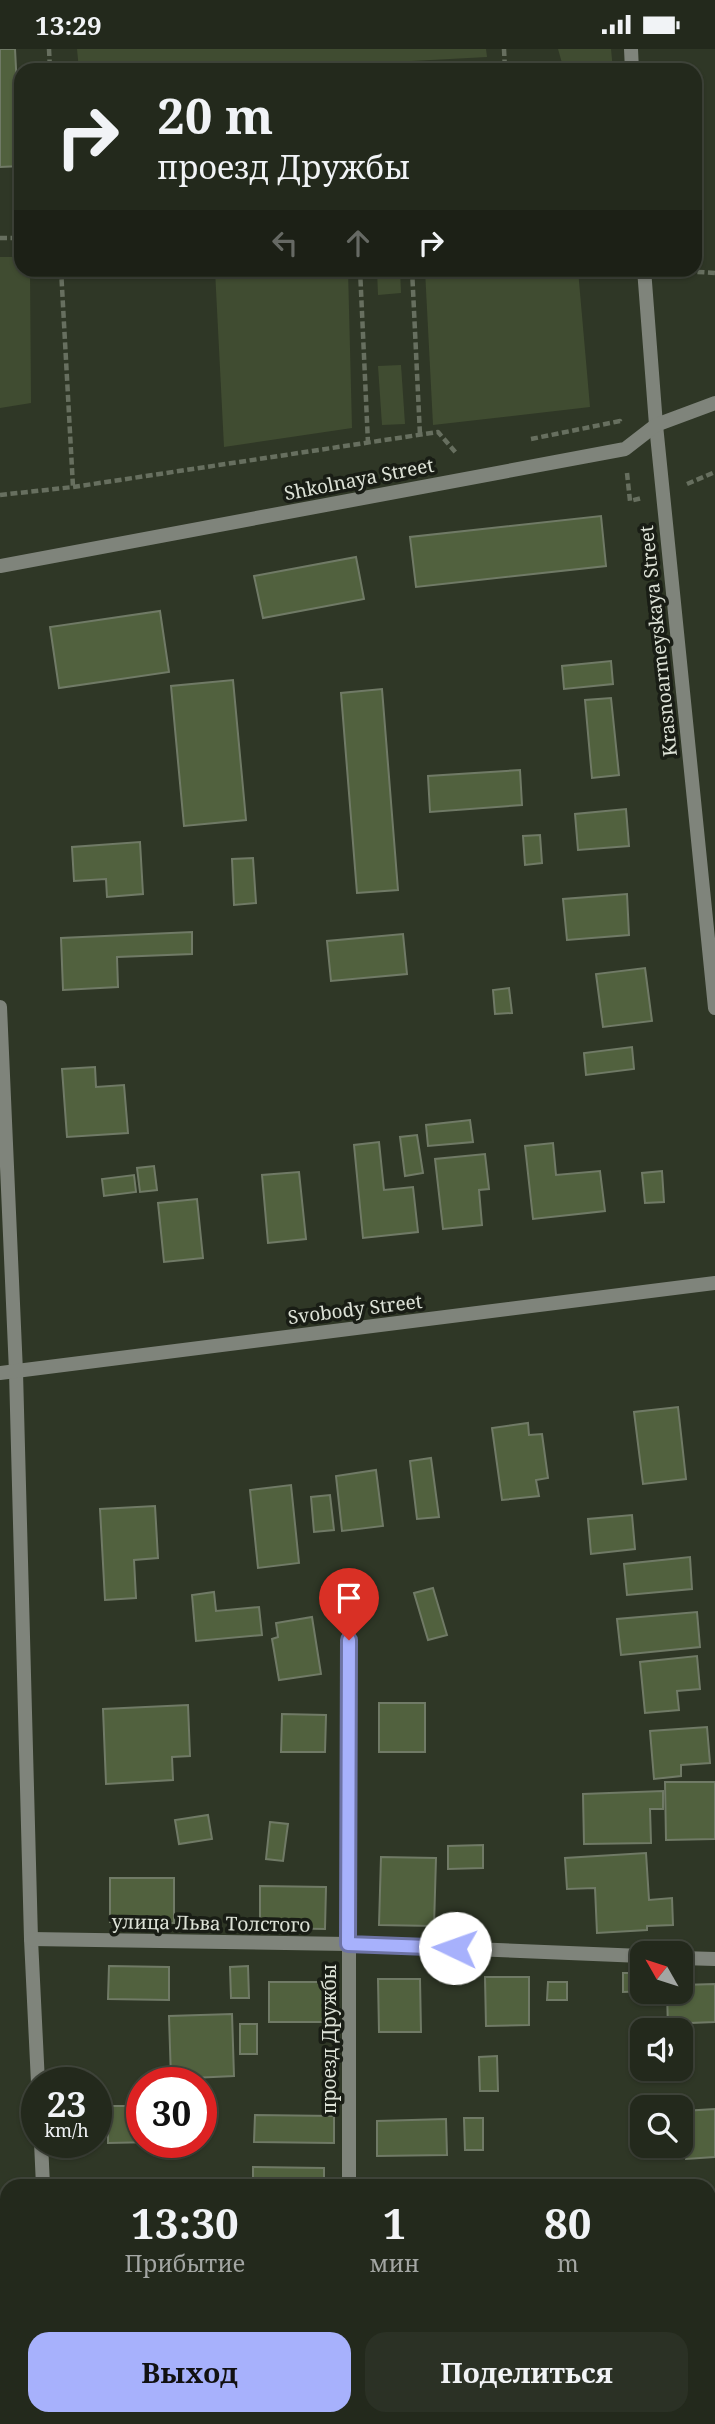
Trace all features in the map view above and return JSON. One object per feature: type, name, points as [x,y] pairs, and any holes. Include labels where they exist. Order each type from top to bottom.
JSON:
[{"type":"street","name":"Krasnoarmeyskaya Street","points":[[645,277],[656,425],[715,1008]]},
{"type":"street","name":"Shkolnaya Street","points":[[0,566],[625,449],[656,425],[715,403]]},
{"type":"street","points":[[0,1007],[16,1372],[31,1939],[37,2067]]},
{"type":"street","name":"Svobody Street","points":[[0,1373],[715,1283]]},
{"type":"street","name":"проезд Дружбы","points":[[349,1640],[349,2179]]},
{"type":"street","name":"улица Льва Толстого","points":[[31,1939],[348,1944],[630,1956]]},
{"type":"street","points":[[693,1958],[715,1959]]},
{"type":"street","points":[[42,2158],[43,2179]]},
{"type":"path","points":[[61,277],[73,487]]},
{"type":"path","points":[[360,277],[368,443]]},
{"type":"path","points":[[412,277],[420,435]]},
{"type":"path","points":[[524,440],[620,421],[630,501],[663,493],[715,472]]},
{"type":"path","points":[[0,495],[73,487],[438,432],[456,454],[470,452]]},
{"type":"green space","points":[[77,49],[486,49],[487,57],[375,63],[78,63]]},
{"type":"green space","points":[[558,49],[611,49],[612,63],[562,63]]},
{"type":"green space","points":[[0,257],[14,257],[14,277],[30,277],[31,403],[0,408]]},
{"type":"green space","points":[[215,277],[348,277],[352,428],[224,447]]},
{"type":"green space","points":[[377,277],[400,277],[401,293],[378,295]]},
{"type":"green space","points":[[425,277],[579,277],[590,407],[433,425]]},
{"type":"green space","points":[[401,365],[405,424],[382,425],[378,366]]},
{"type":"building","points":[[0,49],[15,49],[14,166],[0,167]]},
{"type":"building","points":[[601,516],[606,566],[416,587],[410,537]]},
{"type":"building","points":[[356,557],[364,599],[263,618],[254,576]]},
{"type":"building","points":[[160,611],[169,672],[59,688],[50,627]]},
{"type":"building","points":[[611,661],[613,684],[564,689],[562,666]]},
{"type":"building","points":[[233,680],[246,820],[184,826],[171,686]]},
{"type":"building","points":[[382,689],[398,890],[357,893],[341,693]]},
{"type":"building","points":[[611,698],[619,775],[592,778],[585,700]]},
{"type":"building","points":[[520,770],[522,805],[430,812],[428,776]]},
{"type":"building","points":[[626,809],[629,846],[578,850],[575,814]]},
{"type":"building","points":[[540,835],[542,863],[525,865],[523,836]]},
{"type":"building","points":[[140,842],[143,894],[107,897],[106,879],[74,881],[72,847]]},
{"type":"building","points":[[253,858],[256,903],[234,905],[232,859]]},
{"type":"building","points":[[627,894],[629,935],[567,940],[563,899]]},
{"type":"building","points":[[192,932],[192,954],[117,957],[118,987],[63,990],[61,938]]},
{"type":"building","points":[[403,934],[407,974],[331,981],[327,941]]},
{"type":"building","points":[[645,968],[652,1021],[603,1027],[596,974]]},
{"type":"building","points":[[509,988],[512,1013],[495,1014],[493,990]]},
{"type":"building","points":[[632,1047],[634,1069],[586,1075],[584,1053]]},
{"type":"building","points":[[95,1067],[96,1087],[124,1085],[128,1133],[67,1137],[62,1069]]},
{"type":"building","points":[[470,1120],[473,1142],[428,1146],[426,1125]]},
{"type":"building","points":[[417,1135],[423,1173],[405,1176],[400,1137]]},
{"type":"building","points":[[379,1142],[384,1190],[413,1187],[418,1232],[363,1238],[354,1145]]},
{"type":"building","points":[[553,1143],[556,1175],[600,1171],[605,1211],[533,1219],[525,1146]]},
{"type":"building","points":[[485,1154],[489,1189],[479,1190],[482,1225],[443,1229],[435,1159]]},
{"type":"building","points":[[154,1166],[157,1190],[140,1192],[137,1168]]},
{"type":"building","points":[[662,1171],[664,1202],[645,1203],[642,1173]]},
{"type":"building","points":[[299,1172],[306,1239],[268,1243],[262,1175]]},
{"type":"building","points":[[134,1175],[136,1192],[104,1196],[102,1179]]},
{"type":"building","points":[[197,1199],[203,1258],[164,1262],[158,1203]]},
{"type":"building","points":[[678,1407],[686,1479],[643,1484],[634,1412]]},
{"type":"building","points":[[528,1423],[529,1435],[542,1434],[548,1478],[536,1480],[539,1496],[502,1500],[492,1428]]},
{"type":"building","points":[[431,1458],[439,1517],[417,1519],[410,1461]]},
{"type":"building","points":[[376,1470],[383,1526],[342,1531],[336,1476]]},
{"type":"building","points":[[291,1485],[299,1563],[258,1568],[250,1490]]},
{"type":"building","points":[[330,1495],[334,1530],[314,1532],[311,1497]]},
{"type":"building","points":[[155,1506],[158,1558],[134,1560],[136,1598],[105,1600],[100,1509]]},
{"type":"building","points":[[632,1515],[635,1549],[591,1554],[588,1519]]},
{"type":"building","points":[[690,1557],[692,1589],[627,1595],[624,1564]]},
{"type":"building","points":[[433,1588],[447,1635],[428,1640],[414,1593]]},
{"type":"building","points":[[214,1592],[216,1611],[259,1607],[262,1635],[196,1641],[192,1595]]},
{"type":"building","points":[[697,1612],[700,1647],[621,1655],[617,1619]]},
{"type":"building","points":[[312,1617],[321,1674],[279,1680],[272,1639],[278,1637],[276,1623]]},
{"type":"building","points":[[697,1656],[700,1689],[677,1691],[679,1710],[645,1713],[640,1662]]},
{"type":"building","points":[[379,1703],[425,1703],[425,1752],[379,1752]]},
{"type":"building","points":[[188,1705],[190,1756],[172,1757],[173,1780],[106,1784],[103,1709]]},
{"type":"building","points":[[282,1714],[326,1715],[325,1752],[281,1752]]},
{"type":"building","points":[[707,1727],[710,1763],[681,1765],[681,1776],[654,1779],[650,1731]]},
{"type":"building","points":[[665,1782],[715,1782],[715,1839],[666,1840]]},
{"type":"building","points":[[663,1791],[663,1809],[650,1809],[651,1843],[584,1844],[583,1794]]},
{"type":"building","points":[[208,1815],[212,1839],[179,1844],[175,1820]]},
{"type":"building","points":[[270,1822],[288,1824],[283,1861],[266,1859]]},
{"type":"building","points":[[483,1845],[483,1868],[448,1869],[448,1846]]},
{"type":"building","points":[[646,1853],[649,1900],[672,1898],[673,1925],[647,1926],[647,1930],[597,1933],[595,1888],[567,1889],[565,1858]]},
{"type":"building","points":[[381,1857],[436,1858],[434,1926],[379,1925]]},
{"type":"building","points":[[110,1878],[174,1878],[174,1923],[110,1922]]},
{"type":"building","points":[[260,1886],[326,1887],[325,1929],[270,1928],[270,1919],[260,1919]]},
{"type":"building","points":[[109,1966],[169,1967],[169,2000],[108,1999]]},
{"type":"building","points":[[248,1966],[249,1998],[231,1998],[230,1967]]},
{"type":"building","points":[[623,1973],[630,1973],[630,1992],[623,1992]]},
{"type":"building","points":[[485,1977],[529,1977],[529,2025],[486,2026]]},
{"type":"building","points":[[378,1979],[420,1979],[421,2032],[379,2032]]},
{"type":"building","points":[[269,1982],[324,1982],[324,2022],[269,2022]]},
{"type":"building","points":[[548,1982],[567,1982],[567,2000],[547,2000]]},
{"type":"building","points":[[715,1984],[715,2022],[693,2023],[693,2018],[668,2018],[667,2004],[693,2004],[693,1985]]},
{"type":"building","points":[[232,2014],[234,2076],[217,2077],[217,2067],[171,2067],[169,2016]]},
{"type":"building","points":[[240,2024],[257,2024],[257,2054],[240,2054]]},
{"type":"building","points":[[497,2056],[498,2091],[480,2091],[479,2057]]},
{"type":"building","points":[[112,2106],[126,2106],[126,2143],[112,2143]]},
{"type":"building","points":[[715,2109],[715,2157],[686,2159],[693,2158],[693,2110]]},
{"type":"building","points":[[255,2115],[334,2116],[334,2143],[254,2142]]},
{"type":"building","points":[[464,2118],[483,2118],[483,2150],[465,2150]]},
{"type":"building","points":[[446,2119],[447,2155],[377,2156],[377,2121]]},
{"type":"building","points":[[253,2167],[324,2168],[324,2179],[253,2179]]},
{"type":"route","points":[[349,1640],[348,1944],[455,1948]]}]
